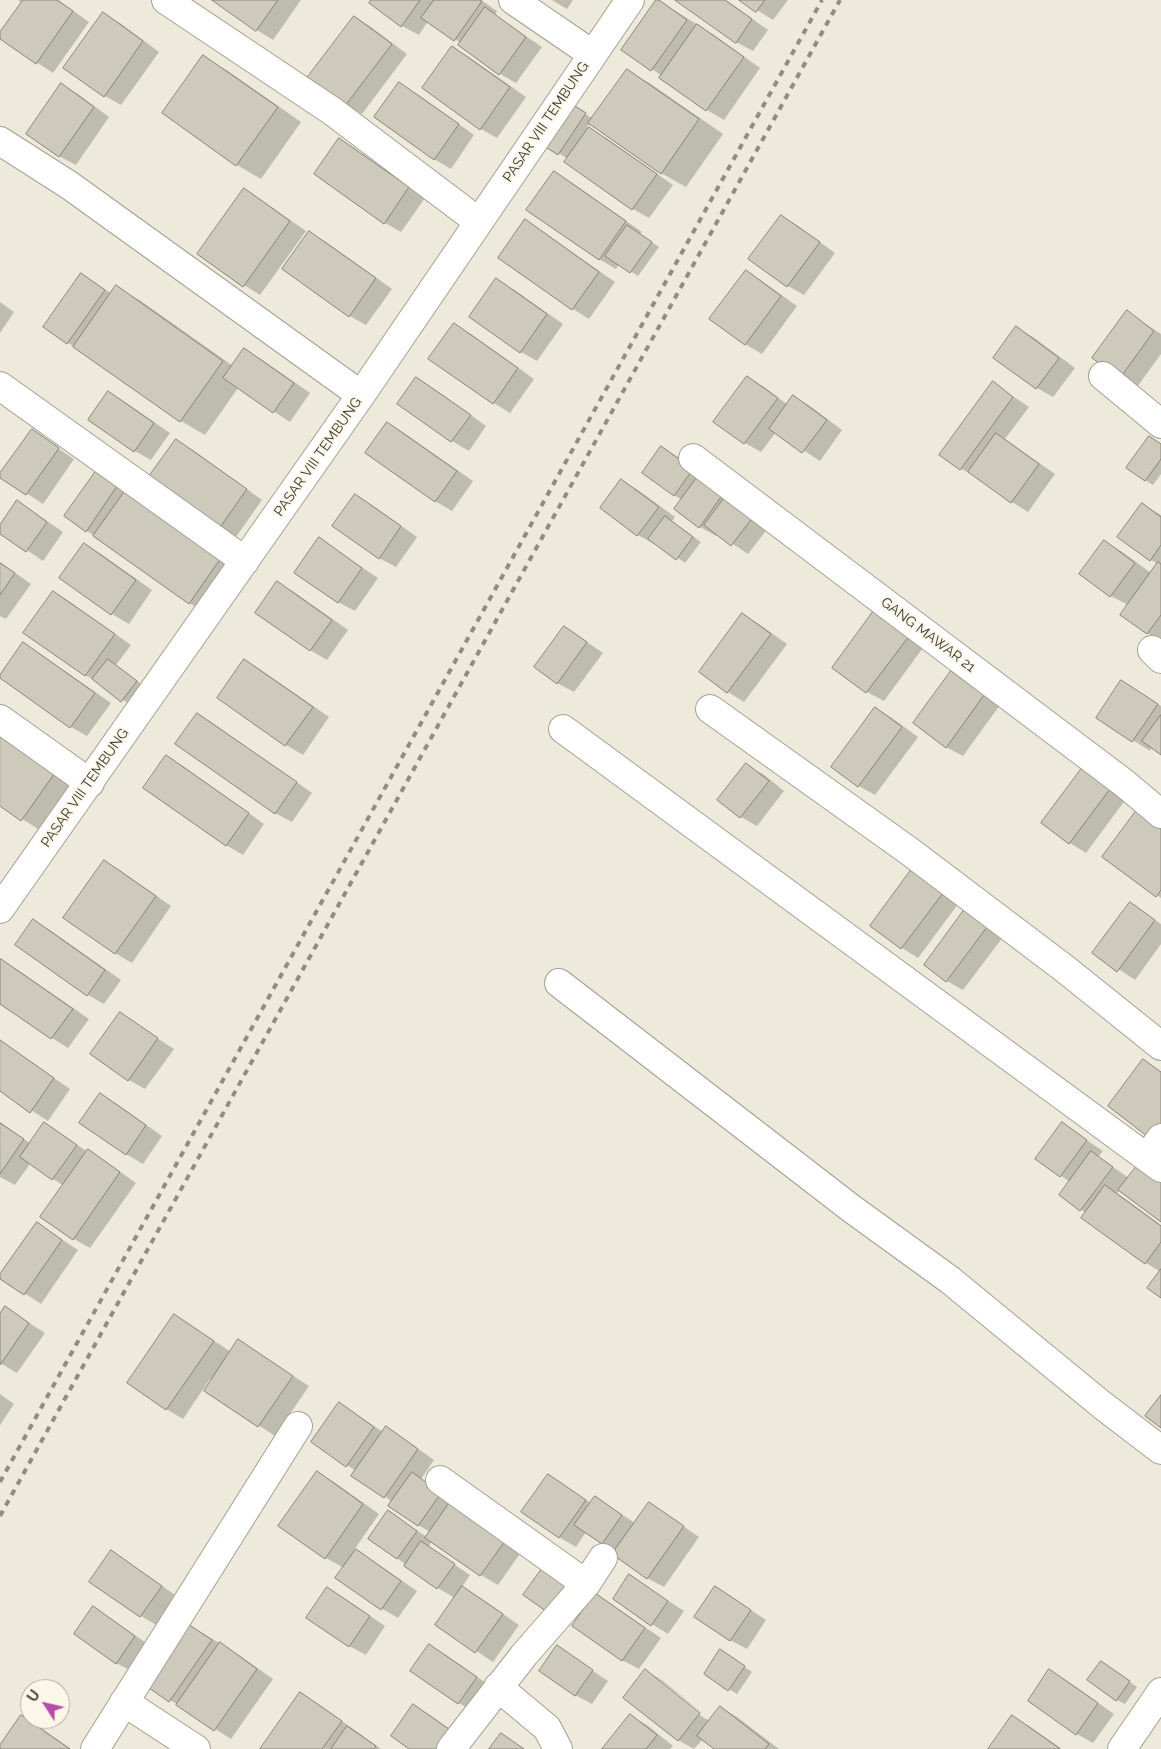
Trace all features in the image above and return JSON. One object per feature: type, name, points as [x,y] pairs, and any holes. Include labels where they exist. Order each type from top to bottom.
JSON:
[{"type":"street","points":[[166,0],[332,111],[479,222]]},
{"type":"street","points":[[513,0],[592,54]]},
{"type":"street","name":"PASAR VIII TEMBUNG","points":[[0,909],[361,395],[630,0]]},
{"type":"street","points":[[0,140],[68,185],[361,395]]},
{"type":"street","points":[[1103,376],[1161,424]]},
{"type":"street","points":[[0,386],[245,562]]},
{"type":"street","name":"GANG MAWAR 21","points":[[693,458],[1124,783],[1161,814]]},
{"type":"street","points":[[710,709],[910,851],[1065,969],[1161,1046]]},
{"type":"street","points":[[0,720],[90,783]]},
{"type":"street","points":[[563,729],[1156,1154]]},
{"type":"street","points":[[559,983],[852,1209],[950,1280],[1102,1405],[1161,1450]]},
{"type":"street","points":[[95,1749],[298,1426]]},
{"type":"street","points":[[440,1480],[586,1584]]},
{"type":"street","points":[[451,1749],[524,1654],[586,1584],[603,1558]]},
{"type":"street","points":[[498,1687],[547,1728],[558,1749]]},
{"type":"street","points":[[1122,1749],[1161,1692]]},
{"type":"street","points":[[124,1702],[196,1749]]},
{"type":"building","points":[[23,0],[57,0],[73,11],[36,64],[0,39],[0,32]]},
{"type":"building","points":[[212,0],[278,0],[256,31]]},
{"type":"building","points":[[371,0],[420,0],[401,27],[369,3]]},
{"type":"building","points":[[434,0],[482,1],[454,41],[421,18]]},
{"type":"building","points":[[656,0],[659,0],[687,20],[651,71],[621,50]]},
{"type":"building","points":[[675,0],[725,0],[752,19],[736,43]]},
{"type":"building","points":[[739,0],[765,0],[756,12]]},
{"type":"building","points":[[485,7],[526,37],[499,75],[458,45]]},
{"type":"building","points":[[103,12],[143,41],[104,97],[63,68]]},
{"type":"building","points":[[354,16],[392,44],[345,106],[307,78]]},
{"type":"building","points":[[697,24],[744,57],[706,111],[659,78]]},
{"type":"building","points":[[452,46],[510,87],[480,130],[422,88]]},
{"type":"building","points":[[203,55],[278,107],[236,166],[162,113]]},
{"type":"building","points":[[627,69],[699,119],[661,174],[588,123]]},
{"type":"building","points":[[399,82],[459,124],[434,160],[374,117]]},
{"type":"building","points":[[61,83],[94,107],[59,157],[26,134]]},
{"type":"building","points":[[572,104],[586,113],[558,155],[544,146]]},
{"type":"building","points":[[589,127],[657,174],[632,210],[564,162]]},
{"type":"building","points":[[339,138],[409,187],[384,224],[314,174]]},
{"type":"building","points":[[554,171],[626,221],[599,260],[526,210]]},
{"type":"building","points":[[244,188],[290,221],[243,287],[197,254]]},
{"type":"building","points":[[781,215],[820,242],[787,287],[748,259]]},
{"type":"building","points":[[525,219],[599,272],[572,310],[498,258]]},
{"type":"building","points":[[627,225],[652,242],[630,273],[605,256]]},
{"type":"building","points":[[309,231],[376,278],[349,317],[282,269]]},
{"type":"building","points":[[746,270],[781,296],[745,345],[709,319]]},
{"type":"building","points":[[81,273],[105,290],[67,344],[43,327]]},
{"type":"building","points":[[496,278],[547,314],[520,353],[469,317]]},
{"type":"building","points":[[116,285],[223,361],[180,422],[73,347]]},
{"type":"building","points":[[1127,310],[1154,331],[1120,378],[1092,358]]},
{"type":"building","points":[[454,323],[518,368],[493,404],[428,359]]},
{"type":"building","points":[[1016,326],[1059,358],[1036,389],[993,358]]},
{"type":"building","points":[[244,348],[294,383],[273,413],[223,378]]},
{"type":"building","points":[[747,376],[778,398],[744,444],[713,422]]},
{"type":"building","points":[[416,377],[471,415],[451,442],[397,404]]},
{"type":"building","points":[[993,381],[1013,397],[960,470],[939,455]]},
{"type":"building","points":[[108,391],[154,423],[134,452],[88,420]]},
{"type":"building","points":[[793,395],[827,420],[802,453],[769,429]]},
{"type":"building","points":[[387,422],[457,471],[435,502],[365,453]]},
{"type":"building","points":[[32,429],[59,448],[26,495],[0,478],[0,473]]},
{"type":"building","points":[[996,433],[1039,464],[1011,503],[968,472]]},
{"type":"building","points":[[1149,436],[1161,444],[1161,459],[1145,481],[1126,468]]},
{"type":"building","points":[[176,439],[247,489],[216,533],[145,482]]},
{"type":"building","points":[[661,446],[693,469],[674,496],[642,473]]},
{"type":"building","points":[[96,471],[117,486],[86,532],[64,516]]},
{"type":"building","points":[[698,476],[723,494],[699,528],[674,509]]},
{"type":"building","points":[[621,479],[659,507],[637,536],[600,508]]},
{"type":"building","points":[[130,484],[225,552],[189,604],[93,536]]},
{"type":"building","points":[[728,493],[756,513],[731,546],[704,525]]},
{"type":"building","points":[[355,494],[401,526],[379,559],[332,526]]},
{"type":"building","points":[[17,500],[47,522],[26,552],[0,534],[0,525]]},
{"type":"building","points":[[1142,503],[1161,517],[1161,545],[1150,561],[1117,537]]},
{"type":"building","points":[[665,516],[693,537],[676,560],[648,539]]},
{"type":"building","points":[[319,537],[362,568],[338,603],[294,573]]},
{"type":"building","points":[[1104,540],[1135,563],[1110,597],[1079,574]]},
{"type":"building","points":[[84,543],[136,580],[111,615],[59,578]]},
{"type":"building","points":[[1158,562],[1161,564],[1161,615],[1147,634],[1120,615]]},
{"type":"building","points":[[0,563],[15,573],[0,595]]},
{"type":"building","points":[[277,581],[332,620],[310,651],[255,613]]},
{"type":"building","points":[[53,591],[115,634],[85,676],[23,633]]},
{"type":"building","points":[[875,609],[910,635],[866,693],[832,668]]},
{"type":"building","points":[[742,613],[771,634],[727,693],[699,672]]},
{"type":"building","points":[[564,626],[587,642],[557,684],[534,667]]},
{"type":"building","points":[[23,642],[95,693],[70,728],[0,678],[0,675]]},
{"type":"building","points":[[108,659],[137,681],[121,702],[92,679]]},
{"type":"building","points":[[244,659],[313,707],[285,746],[217,698]]},
{"type":"building","points":[[951,671],[984,695],[946,748],[913,723]]},
{"type":"building","points":[[1121,680],[1158,704],[1132,742],[1096,718]]},
{"type":"building","points":[[875,707],[902,727],[858,787],[831,767]]},
{"type":"building","points":[[197,713],[297,782],[275,814],[175,744]]},
{"type":"building","points":[[1161,715],[1161,755],[1142,741]]},
{"type":"building","points":[[0,730],[57,770],[21,821],[0,806]]},
{"type":"building","points":[[166,755],[249,813],[226,846],[143,788]]},
{"type":"building","points":[[746,763],[769,781],[740,818],[717,800]]},
{"type":"building","points":[[1082,768],[1110,789],[1069,844],[1041,823]]},
{"type":"building","points":[[1136,811],[1161,829],[1161,890],[1156,897],[1102,857]]},
{"type":"building","points":[[104,860],[156,896],[115,954],[63,918]]},
{"type":"building","points":[[914,866],[946,889],[901,949],[870,926]]},
{"type":"building","points":[[1130,902],[1155,920],[1117,972],[1092,953]]},
{"type":"building","points":[[967,906],[990,923],[946,982],[924,965]]},
{"type":"building","points":[[33,919],[105,970],[87,996],[15,945]]},
{"type":"building","points":[[1,959],[73,1009],[51,1039],[0,1004]]},
{"type":"building","points":[[120,1012],[158,1038],[128,1081],[90,1054]]},
{"type":"building","points":[[0,1040],[54,1078],[30,1113],[0,1091]]},
{"type":"building","points":[[1143,1059],[1161,1072],[1161,1128],[1152,1140],[1108,1106]]},
{"type":"building","points":[[100,1093],[146,1125],[126,1155],[79,1123]]},
{"type":"building","points":[[44,1122],[77,1145],[52,1180],[20,1157]]},
{"type":"building","points":[[1062,1122],[1087,1140],[1060,1177],[1035,1159]]},
{"type":"building","points":[[0,1123],[24,1139],[0,1174]]},
{"type":"building","points":[[88,1149],[120,1172],[73,1240],[40,1217]]},
{"type":"building","points":[[1091,1151],[1113,1167],[1080,1211],[1059,1195]]},
{"type":"building","points":[[1140,1162],[1161,1178],[1161,1222],[1118,1190]]},
{"type":"building","points":[[1105,1185],[1161,1226],[1161,1242],[1145,1264],[1081,1218]]},
{"type":"building","points":[[37,1222],[62,1240],[24,1295],[0,1279],[0,1274]]},
{"type":"building","points":[[1161,1269],[1161,1298],[1147,1288]]},
{"type":"building","points":[[5,1306],[29,1323],[0,1365],[0,1314]]},
{"type":"building","points":[[174,1314],[214,1341],[166,1410],[127,1383]]},
{"type":"building","points":[[238,1339],[293,1376],[258,1427],[204,1391]]},
{"type":"building","points":[[1161,1395],[1161,1428],[1145,1416]]},
{"type":"building","points":[[339,1402],[374,1427],[346,1467],[311,1442]]},
{"type":"building","points":[[386,1426],[418,1449],[384,1498],[351,1476]]},
{"type":"building","points":[[317,1471],[363,1504],[325,1559],[278,1526]]},
{"type":"building","points":[[412,1472],[441,1493],[418,1526],[388,1506]]},
{"type":"building","points":[[548,1474],[586,1500],[559,1538],[521,1512]]},
{"type":"building","points":[[455,1495],[510,1534],[480,1576],[425,1538]]},
{"type":"building","points":[[595,1496],[622,1515],[602,1544],[574,1525]]},
{"type":"building","points":[[649,1502],[684,1526],[647,1579],[612,1554]]},
{"type":"building","points":[[388,1510],[417,1531],[397,1559],[368,1539]]},
{"type":"building","points":[[421,1541],[455,1564],[437,1589],[404,1566]]},
{"type":"building","points":[[356,1549],[401,1581],[381,1610],[335,1578]]},
{"type":"building","points":[[111,1550],[162,1586],[140,1617],[89,1582]]},
{"type":"building","points":[[544,1566],[570,1584],[550,1614],[523,1595]]},
{"type":"building","points":[[629,1574],[668,1601],[651,1626],[613,1599]]},
{"type":"building","points":[[462,1586],[503,1614],[475,1653],[435,1625]]},
{"type":"building","points":[[715,1586],[751,1610],[730,1641],[694,1617]]},
{"type":"building","points":[[327,1587],[370,1616],[349,1647],[306,1618]]},
{"type":"building","points":[[595,1593],[645,1628],[622,1661],[572,1626]]},
{"type":"building","points":[[93,1606],[135,1636],[116,1664],[74,1634]]},
{"type":"building","points":[[188,1624],[212,1640],[169,1702],[145,1685]]},
{"type":"building","points":[[220,1642],[257,1669],[214,1731],[176,1705]]},
{"type":"building","points":[[429,1644],[477,1677],[458,1704],[410,1671]]},
{"type":"building","points":[[557,1645],[593,1670],[575,1696],[539,1671]]},
{"type":"building","points":[[720,1649],[745,1666],[728,1691],[704,1674]]},
{"type":"building","points":[[1101,1661],[1130,1681],[1116,1701],[1087,1680]]},
{"type":"building","points":[[645,1669],[700,1713],[678,1741],[623,1698]]},
{"type":"building","points":[[1049,1669],[1098,1703],[1076,1735],[1028,1701]]},
{"type":"building","points":[[300,1692],[342,1721],[322,1749],[260,1749]]},
{"type":"building","points":[[413,1704],[453,1732],[442,1749],[409,1749],[391,1736]]},
{"type":"building","points":[[720,1706],[769,1744],[765,1749],[714,1749],[697,1736]]},
{"type":"building","points":[[630,1714],[657,1735],[646,1749],[602,1749]]},
{"type":"building","points":[[1012,1715],[1059,1748],[988,1749]]},
{"type":"building","points":[[20,1716],[20,1729],[41,1729],[70,1749],[0,1749],[0,1745]]},
{"type":"building","points":[[347,1726],[376,1746],[374,1749],[331,1749]]},
{"type":"building","points":[[501,1733],[524,1749],[489,1749]]},
{"type":"railway","points":[[0,1482],[822,0]]},
{"type":"railway","points":[[0,1516],[840,0]]}]
